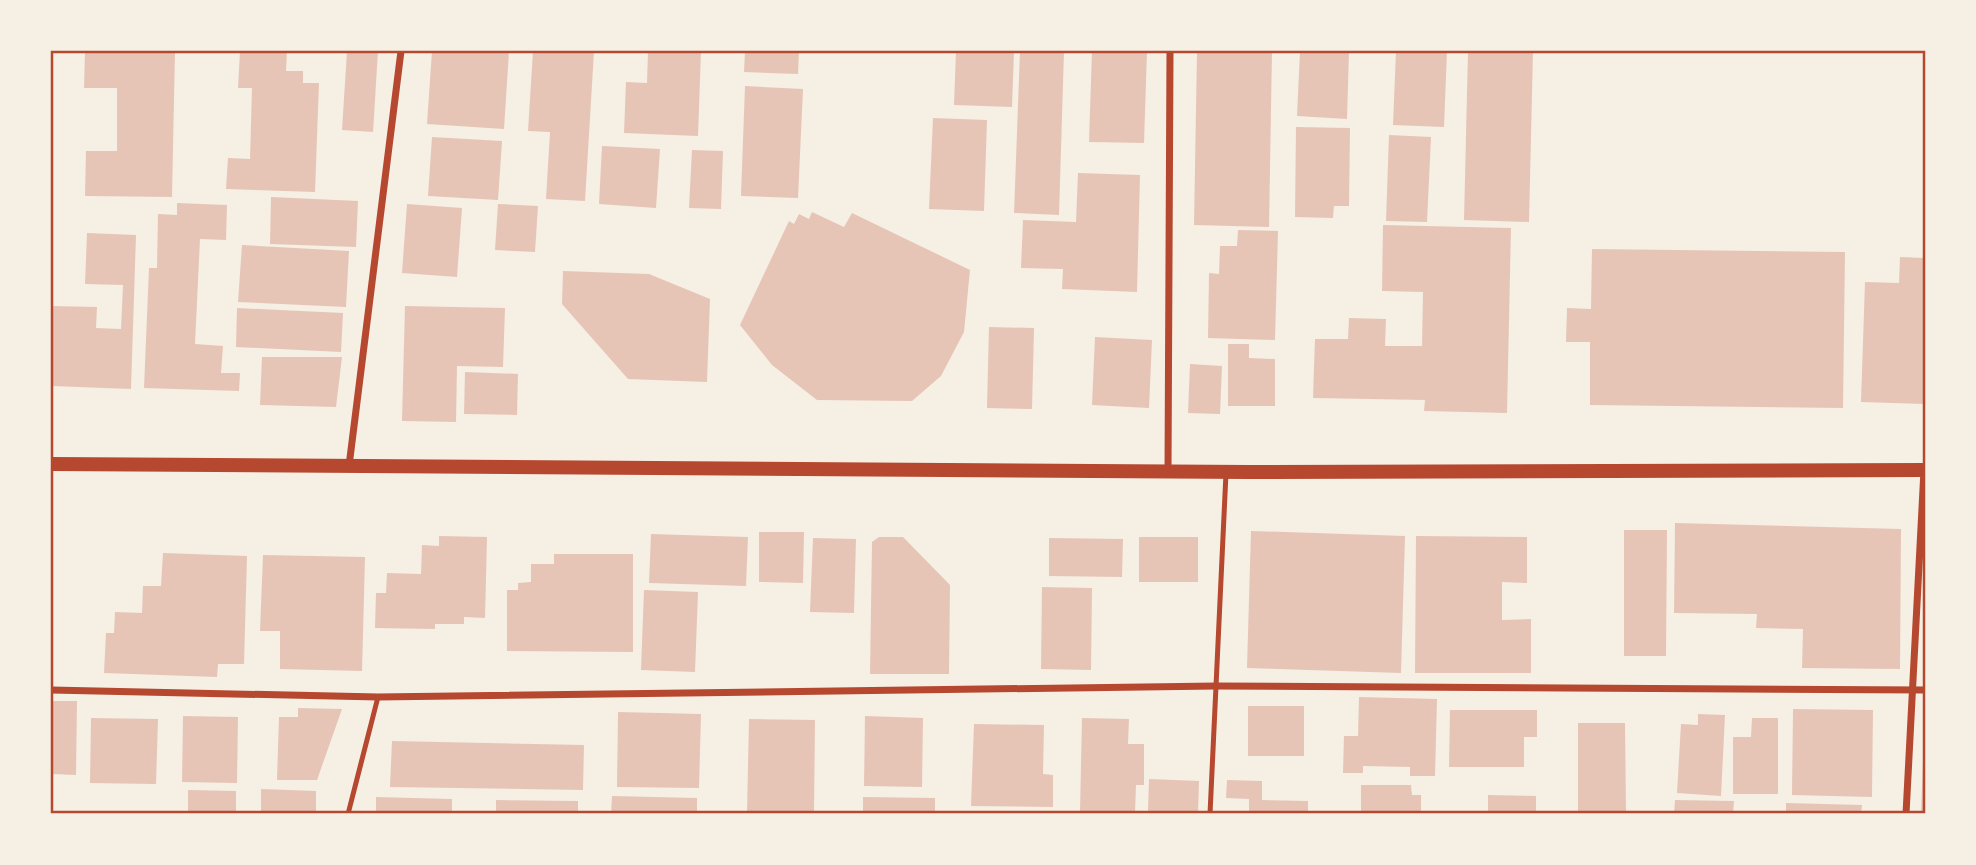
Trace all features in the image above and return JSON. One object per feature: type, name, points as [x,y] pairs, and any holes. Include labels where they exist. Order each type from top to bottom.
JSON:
[{"type":"main road","points":[[51,464],[1248,471],[1925,470]]},
{"type":"street","points":[[349,467],[401,51]]},
{"type":"street","points":[[1168,470],[1170,51]]},
{"type":"street","points":[[1906,814],[1925,470]]},
{"type":"street","points":[[51,690],[377,697],[1216,686],[1925,690]]},
{"type":"lane","points":[[1210,814],[1226,470]]},
{"type":"lane","points":[[348,814],[377,697]]},
{"type":"building","points":[[85,51],[175,51],[172,197],[85,196],[86,151],[117,151],[117,88],[84,88]]},
{"type":"building","points":[[240,51],[287,51],[286,71],[303,71],[303,83],[319,83],[315,192],[226,189],[228,158],[250,159],[252,88],[238,88]]},
{"type":"building","points":[[347,51],[378,51],[373,132],[342,130]]},
{"type":"building","points":[[432,51],[509,51],[504,129],[427,124]]},
{"type":"building","points":[[533,51],[594,51],[585,201],[546,199],[550,132],[528,131]]},
{"type":"building","points":[[648,51],[701,51],[698,136],[624,133],[626,82],[647,83]]},
{"type":"building","points":[[745,51],[799,51],[798,74],[744,72]]},
{"type":"building","points":[[956,51],[1014,51],[1012,107],[954,105]]},
{"type":"building","points":[[1020,51],[1064,51],[1059,215],[1014,213]]},
{"type":"building","points":[[1092,51],[1147,51],[1144,143],[1089,142]]},
{"type":"building","points":[[1197,51],[1272,51],[1269,227],[1194,225]]},
{"type":"building","points":[[1300,51],[1349,51],[1347,119],[1297,116]]},
{"type":"building","points":[[1396,51],[1447,51],[1444,127],[1393,125]]},
{"type":"building","points":[[1468,51],[1533,51],[1529,222],[1464,220]]},
{"type":"building","points":[[745,86],[803,89],[798,198],[741,196]]},
{"type":"building","points":[[933,118],[987,120],[984,211],[929,209]]},
{"type":"building","points":[[1296,127],[1350,128],[1349,206],[1334,206],[1333,218],[1295,217]]},
{"type":"building","points":[[1389,135],[1431,137],[1427,222],[1386,221]]},
{"type":"building","points":[[432,137],[502,141],[498,200],[428,196]]},
{"type":"building","points":[[602,146],[660,149],[656,208],[599,204]]},
{"type":"building","points":[[692,150],[723,151],[721,209],[689,208]]},
{"type":"building","points":[[1078,173],[1140,175],[1137,292],[1062,289],[1063,269],[1021,268],[1023,220],[1076,222]]},
{"type":"building","points":[[271,197],[358,201],[356,247],[270,244]]},
{"type":"building","points":[[177,203],[227,205],[226,240],[200,239],[195,344],[223,346],[221,373],[240,373],[239,391],[144,388],[149,268],[157,268],[158,214],[177,215]]},
{"type":"building","points":[[407,204],[462,208],[457,277],[402,273]]},
{"type":"building","points":[[498,204],[538,206],[535,252],[495,250]]},
{"type":"building","points":[[812,212],[844,227],[852,213],[970,270],[964,332],[941,376],[912,401],[817,400],[772,365],[740,325],[789,221],[794,224],[799,214],[809,219]]},
{"type":"building","points":[[1383,225],[1511,228],[1507,413],[1424,411],[1425,400],[1313,398],[1315,339],[1348,339],[1349,318],[1386,319],[1385,346],[1422,346],[1423,292],[1382,291]]},
{"type":"building","points":[[1238,230],[1278,231],[1275,340],[1208,338],[1209,273],[1219,274],[1220,246],[1237,246]]},
{"type":"building","points":[[87,233],[136,235],[131,389],[51,385],[51,306],[97,307],[96,328],[121,329],[123,285],[85,284]]},
{"type":"building","points":[[242,245],[349,251],[346,307],[238,302]]},
{"type":"building","points":[[1592,249],[1845,252],[1843,408],[1590,405],[1590,342],[1566,342],[1567,308],[1591,309]]},
{"type":"building","points":[[1900,257],[1925,258],[1925,404],[1861,402],[1865,282],[1899,283]]},
{"type":"building","points":[[563,271],[649,274],[710,299],[707,382],[628,379],[562,304]]},
{"type":"building","points":[[405,306],[505,308],[503,367],[457,366],[456,422],[402,421]]},
{"type":"building","points":[[237,308],[343,313],[341,352],[236,347]]},
{"type":"building","points":[[989,327],[1034,328],[1032,409],[987,408]]},
{"type":"building","points":[[1095,337],[1152,340],[1149,408],[1092,405]]},
{"type":"building","points":[[1228,344],[1249,344],[1249,358],[1275,359],[1275,406],[1228,406]]},
{"type":"building","points":[[262,357],[342,357],[336,407],[260,405]]},
{"type":"building","points":[[1190,364],[1222,366],[1220,414],[1188,413]]},
{"type":"building","points":[[465,372],[518,374],[517,415],[464,414]]},
{"type":"building","points":[[1675,523],[1901,529],[1900,669],[1802,668],[1803,629],[1756,628],[1757,614],[1674,613]]},
{"type":"building","points":[[1624,530],[1667,530],[1666,656],[1624,656]]},
{"type":"building","points":[[1251,531],[1405,536],[1401,673],[1247,668]]},
{"type":"building","points":[[759,532],[804,532],[803,583],[759,582]]},
{"type":"building","points":[[651,534],[748,537],[746,586],[649,583]]},
{"type":"building","points":[[439,536],[487,537],[485,618],[464,617],[464,624],[435,624],[435,629],[375,628],[376,593],[386,593],[387,573],[421,574],[422,545],[439,546]]},
{"type":"building","points":[[1416,536],[1527,537],[1527,583],[1502,582],[1502,620],[1531,619],[1531,673],[1415,673]]},
{"type":"building","points":[[879,537],[903,537],[950,585],[949,674],[870,674],[872,542]]},
{"type":"building","points":[[1139,537],[1198,537],[1198,582],[1139,582]]},
{"type":"building","points":[[813,538],[856,539],[854,613],[810,612]]},
{"type":"building","points":[[1049,538],[1123,539],[1122,577],[1049,576]]},
{"type":"building","points":[[163,553],[247,556],[244,664],[218,664],[217,677],[104,673],[106,633],[114,633],[115,612],[142,613],[143,586],[161,586]]},
{"type":"building","points":[[554,554],[633,554],[633,652],[507,651],[507,590],[518,590],[518,583],[531,582],[531,564],[554,564]]},
{"type":"building","points":[[263,555],[365,557],[362,671],[280,669],[280,631],[260,631]]},
{"type":"building","points":[[1042,587],[1092,588],[1091,670],[1041,669]]},
{"type":"building","points":[[644,590],[698,592],[695,672],[641,670]]},
{"type":"building","points":[[1359,697],[1437,699],[1435,776],[1410,776],[1410,767],[1363,766],[1363,773],[1343,773],[1344,736],[1358,736]]},
{"type":"building","points":[[51,701],[77,701],[76,775],[51,774]]},
{"type":"building","points":[[1248,706],[1304,706],[1304,756],[1248,756]]},
{"type":"building","points":[[298,708],[342,709],[317,780],[277,780],[279,717],[298,717]]},
{"type":"building","points":[[1793,709],[1873,710],[1872,797],[1792,795]]},
{"type":"building","points":[[1450,710],[1537,710],[1537,737],[1524,737],[1524,767],[1449,767]]},
{"type":"building","points":[[618,712],[701,714],[699,788],[617,787]]},
{"type":"building","points":[[1698,714],[1725,715],[1721,796],[1677,793],[1681,724],[1698,725]]},
{"type":"building","points":[[183,716],[238,717],[237,783],[182,782]]},
{"type":"building","points":[[865,716],[923,718],[922,787],[864,786]]},
{"type":"building","points":[[91,718],[158,719],[156,784],[90,783]]},
{"type":"building","points":[[1082,718],[1129,719],[1128,744],[1144,744],[1144,785],[1136,785],[1135,813],[1080,812]]},
{"type":"building","points":[[1752,718],[1778,718],[1778,794],[1733,794],[1733,737],[1751,737]]},
{"type":"building","points":[[749,719],[815,720],[814,814],[747,814]]},
{"type":"building","points":[[1578,723],[1625,723],[1626,813],[1578,813]]},
{"type":"building","points":[[974,724],[1044,725],[1043,774],[1053,775],[1053,807],[971,806]]},
{"type":"building","points":[[392,741],[584,745],[583,790],[390,787]]},
{"type":"building","points":[[1923,762],[1925,812],[1921,812]]},
{"type":"building","points":[[1149,779],[1199,781],[1198,813],[1148,812]]},
{"type":"building","points":[[1227,780],[1262,781],[1262,800],[1308,801],[1308,814],[1249,814],[1249,799],[1226,798]]},
{"type":"building","points":[[1361,785],[1411,785],[1412,795],[1421,795],[1421,814],[1361,814]]},
{"type":"building","points":[[261,789],[316,791],[316,814],[261,814]]},
{"type":"building","points":[[188,790],[236,791],[236,814],[188,814]]},
{"type":"building","points":[[1488,795],[1536,796],[1536,814],[1488,814]]},
{"type":"building","points":[[612,796],[697,798],[697,814],[611,814]]},
{"type":"building","points":[[376,797],[452,799],[452,814],[376,814]]},
{"type":"building","points":[[863,797],[935,798],[935,814],[863,814]]},
{"type":"building","points":[[496,800],[578,801],[578,814],[496,814]]},
{"type":"building","points":[[1675,800],[1734,801],[1733,814],[1674,814]]},
{"type":"building","points":[[1786,803],[1862,805],[1861,814],[1786,814]]}]
